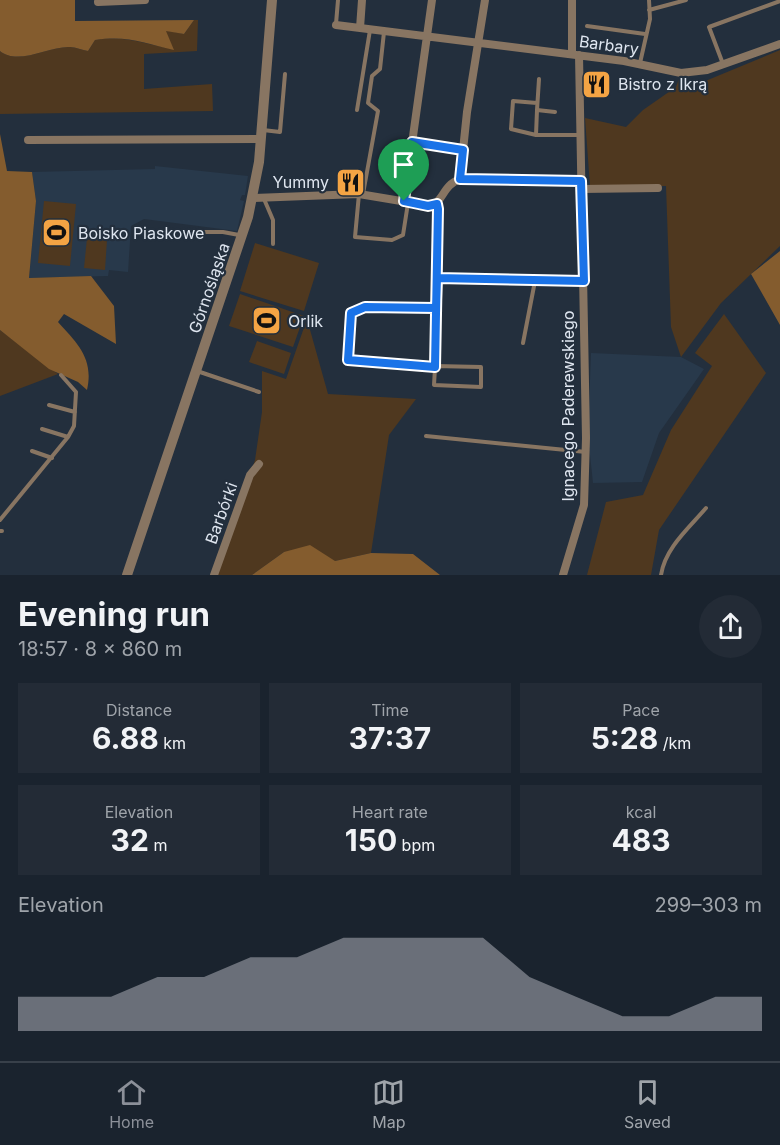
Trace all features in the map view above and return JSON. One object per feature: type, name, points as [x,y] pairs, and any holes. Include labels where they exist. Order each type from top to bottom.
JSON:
[{"type":"street","points":[[98,2],[145,0]]},
{"type":"street","name":"Górnośląska","points":[[127,575],[258,198],[272,0]]},
{"type":"street","points":[[360,28],[362,0]]},
{"type":"street","points":[[406,202],[432,0]]},
{"type":"street","points":[[460,179],[477,43],[485,0]]},
{"type":"street","name":"Ignacego Paderewskiego","points":[[563,575],[584,505],[586,452],[580,135],[572,0]]},
{"type":"street","name":"Barbary","points":[[336,25],[640,64],[681,74],[701,72],[780,44]]},
{"type":"street","points":[[28,140],[262,134]]},
{"type":"street","points":[[412,142],[463,150]]},
{"type":"street","points":[[436,308],[365,307],[352,312],[349,317],[348,360],[435,366],[437,278],[437,204],[445,189],[460,179],[658,188]]},
{"type":"street","points":[[258,198],[361,195],[428,206],[437,204]]},
{"type":"street","points":[[437,278],[584,281]]},
{"type":"street","name":"Barbórki","points":[[214,575],[250,475],[259,464]]},
{"type":"lane","points":[[336,25],[338,0]]},
{"type":"lane","points":[[640,64],[649,0]]},
{"type":"lane","points":[[649,10],[686,0]]},
{"type":"lane","points":[[723,64],[709,27],[780,1]]},
{"type":"lane","points":[[587,26],[645,34]]},
{"type":"lane","points":[[357,110],[370,29]]},
{"type":"lane","points":[[384,31],[380,69],[372,76],[368,103],[378,111],[355,237],[392,240],[403,235],[406,202]]},
{"type":"lane","points":[[262,134],[280,132],[285,74]]},
{"type":"lane","points":[[536,135],[539,79]]},
{"type":"lane","points":[[537,103],[513,102],[511,129],[536,135],[580,135]]},
{"type":"lane","points":[[537,110],[555,112]]},
{"type":"lane","points":[[258,198],[273,220],[273,244]]},
{"type":"lane","points":[[182,232],[222,232],[243,236]]},
{"type":"lane","points":[[523,343],[535,280]]},
{"type":"lane","points":[[435,366],[482,367],[481,387],[434,386],[435,366]]},
{"type":"lane","points":[[197,371],[259,392]]},
{"type":"lane","points":[[0,520],[52,458],[74,426],[76,392],[61,375]]},
{"type":"lane","points":[[49,405],[75,412]]},
{"type":"lane","points":[[42,429],[68,436]]},
{"type":"lane","points":[[426,436],[586,452]]},
{"type":"lane","points":[[32,451],[52,458]]},
{"type":"lane","points":[[661,575],[663,564],[672,549],[706,508]]},
{"type":"shaded area","points":[[0,0],[75,0],[75,21],[194,20],[184,34],[166,31],[174,50],[117,38],[95,40],[88,51],[72,47],[16,57],[0,51]]},
{"type":"shaded area","points":[[194,20],[198,20],[197,51],[144,54],[144,89],[212,84],[213,111],[0,114],[0,51],[16,57],[72,47],[88,51],[95,40],[106,39],[134,41],[173,49],[165,30],[184,34]]},
{"type":"shaded area","points":[[780,50],[780,246],[721,303],[681,357],[671,327],[666,186],[590,186],[585,118],[626,127],[643,110],[676,87],[679,79],[703,82]]},
{"type":"shaded area","points":[[0,134],[7,171],[32,172],[36,201],[29,278],[91,276],[114,306],[116,344],[64,314],[58,322],[83,353],[88,369],[87,390],[78,382],[49,369],[0,330]]},
{"type":"shaded area","points":[[155,166],[248,176],[245,195],[242,195],[240,200],[244,201],[237,231],[144,219],[131,226],[128,272],[109,270],[108,276],[29,278],[36,201],[32,172],[155,169]]},
{"type":"shaded area","name":"Boisko Piaskowe","points":[[44,201],[76,204],[70,266],[38,263]]},
{"type":"shaded area","points":[[87,238],[107,240],[105,270],[84,268]]},
{"type":"shaded area","points":[[255,243],[319,263],[304,311],[240,291]]},
{"type":"shaded area","points":[[780,251],[780,325],[751,274]]},
{"type":"shaded area","name":"Orlik","points":[[240,294],[304,316],[293,347],[229,326]]},
{"type":"shaded area","points":[[724,314],[766,373],[659,530],[651,575],[587,575],[606,502],[643,495],[671,430],[712,366],[695,353]]},
{"type":"shaded area","points":[[307,319],[328,394],[416,399],[389,435],[371,553],[335,561],[284,552],[252,575],[217,575],[255,460],[262,412],[262,371],[286,379]]},
{"type":"shaded area","points":[[0,330],[58,374],[0,396]]},
{"type":"shaded area","name":"Orlik","points":[[257,341],[291,353],[284,374],[249,362]]},
{"type":"shaded area","points":[[591,353],[681,357],[704,369],[659,433],[642,482],[593,483],[588,436]]},
{"type":"shaded area","points":[[310,545],[335,561],[371,553],[413,554],[440,575],[252,575],[284,552]]},
{"type":"place","name":"Bistro z Ikrą","points":[[597,84]]},
{"type":"place","name":"Yummy","points":[[350,182]]},
{"type":"place","name":"Boisko Piaskowe","points":[[57,233]]},
{"type":"place","name":"Orlik","points":[[267,321]]},
{"type":"route","points":[[404,201],[412,142],[463,150],[460,179],[581,181],[584,281],[437,278],[436,308],[365,307],[351,313],[348,360],[404,367],[435,367],[437,278],[439,213],[437,204],[428,206],[404,201]]}]
